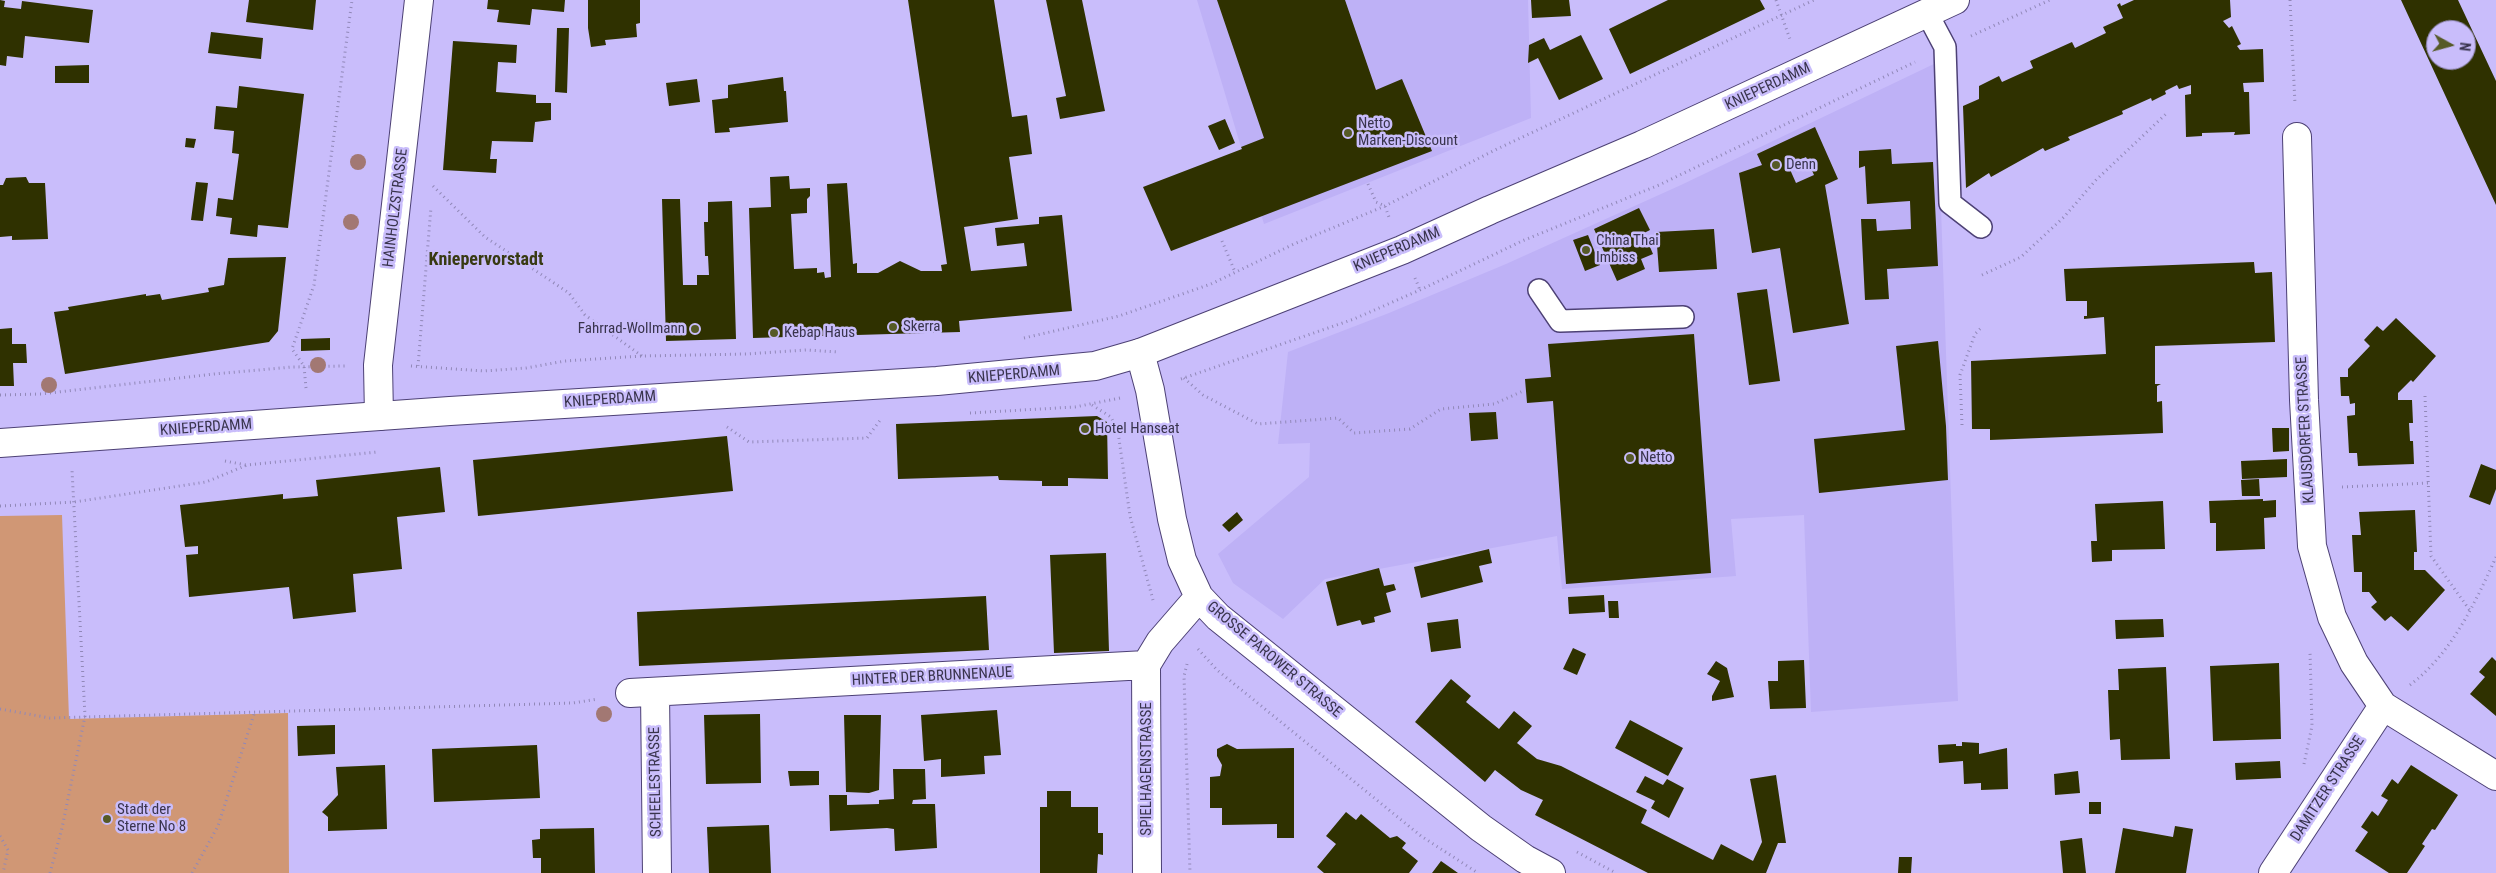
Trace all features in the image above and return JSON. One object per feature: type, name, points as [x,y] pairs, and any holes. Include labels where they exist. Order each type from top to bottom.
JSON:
[{"type":"street","name":"HAINHOLZSTRASSE","points":[[379,416],[378,365],[419,0]]},
{"type":"street","name":"KNIEPERDAMM","points":[[0,443],[379,416],[1028,374],[1095,366],[1140,353],[1402,250],[1642,145],[1955,0]]},
{"type":"street","name":"KLAUSDORFER STRASSE","points":[[2297,137],[2304,400],[2312,546],[2332,617],[2354,663],[2383,706]]},
{"type":"street","name":"GROSSE PAROWER STRASSE","points":[[1140,353],[1150,390],[1172,519],[1182,560],[1199,597],[1218,617],[1481,828],[1525,859],[1551,873]]},
{"type":"street","points":[[1146,666],[1160,642],[1199,597]]},
{"type":"street","name":"HINTER DER BRUNNENAUE","points":[[642,693],[1146,666]]},
{"type":"street","name":"SPIELHAGENSTRASSE","points":[[1146,666],[1147,873]]},
{"type":"street","name":"SCHEELESTRASSE","points":[[642,693],[657,873]]},
{"type":"street","points":[[2383,706],[2496,776]]},
{"type":"street","name":"DAMITZER STRASSE","points":[[2273,873],[2383,706]]},
{"type":"lane","points":[[1927,13],[1945,48],[1950,203],[1981,227]]},
{"type":"lane","points":[[1539,290],[1560,321],[1683,317]]},
{"type":"path","points":[[304,366],[292,349],[314,285],[352,0]]},
{"type":"path","points":[[1776,0],[1803,71]]},
{"type":"path","points":[[1022,338],[1119,316],[1211,284],[1294,244],[1385,206],[1497,149],[1814,0]]},
{"type":"path","points":[[2290,0],[2297,137]]},
{"type":"path","points":[[1982,275],[2021,257],[2037,244],[2096,180],[2167,113]]},
{"type":"path","points":[[432,195],[433,186],[485,237],[569,293],[585,314],[642,356]]},
{"type":"path","points":[[418,366],[431,204]]},
{"type":"path","points":[[1222,241],[1235,272]]},
{"type":"path","points":[[1962,425],[1960,375],[1975,334],[1983,326]]},
{"type":"path","points":[[0,395],[41,394],[214,374],[304,366],[418,366],[484,371],[526,368],[565,360],[746,354],[806,350],[842,352]]},
{"type":"path","points":[[1184,378],[1202,395],[1258,424],[1338,418],[1354,433],[1410,429],[1441,409],[1494,404],[1522,392]]},
{"type":"path","points":[[2425,396],[2431,556],[2471,612]]},
{"type":"path","points":[[0,506],[74,502],[206,482],[247,466],[380,451]]},
{"type":"path","points":[[50,873],[62,828],[85,716],[72,464]]},
{"type":"path","points":[[2309,488],[2429,483]]},
{"type":"path","points":[[2383,706],[2429,670],[2471,612],[2496,557]]},
{"type":"path","points":[[1191,654],[1195,646]]},
{"type":"path","points":[[2302,769],[2312,726],[2310,648]]},
{"type":"path","points":[[1187,662],[1184,676],[1190,873]]},
{"type":"path","points":[[0,709],[50,718],[573,703],[642,693]]},
{"type":"path","points":[[192,873],[218,826],[255,711]]},
{"type":"path","points":[[0,836],[8,850],[3,873]]},
{"type":"shaded area","points":[[1197,0],[1528,0],[1531,118],[1264,224]]},
{"type":"shaded area","points":[[1936,63],[1958,701],[1811,712],[1804,515],[1731,519],[1736,576],[1562,589],[1557,536],[1325,579],[1283,619],[1233,583],[1218,554],[1309,477],[1310,443],[1278,444],[1288,352],[1389,313],[1506,264],[1681,185]]},
{"type":"shaded area","points":[[62,515],[69,719],[288,713],[289,873],[0,873],[0,516]]},
{"type":"building","points":[[0,0],[5,1],[4,7],[21,9],[22,1],[93,10],[89,43],[25,36],[23,58],[7,56],[6,66],[0,65]]},
{"type":"building","points":[[249,0],[316,0],[313,30],[246,22]]},
{"type":"building","points":[[488,0],[565,0],[564,12],[532,9],[530,25],[497,22],[499,10],[487,9]]},
{"type":"building","points":[[588,0],[640,0],[640,23],[636,24],[637,37],[605,40],[606,45],[591,47],[588,28]]},
{"type":"building","points":[[908,0],[994,0],[1012,117],[1027,115],[1032,154],[1009,157],[1018,219],[964,227],[971,271],[1027,266],[1024,243],[997,246],[995,228],[1039,224],[1039,217],[1062,215],[1072,311],[959,321],[960,332],[753,338],[749,208],[771,207],[770,177],[789,176],[790,189],[810,188],[810,196],[807,199],[807,213],[791,214],[794,269],[817,268],[817,273],[824,272],[825,278],[831,277],[827,184],[847,183],[853,264],[857,263],[857,273],[878,273],[900,261],[921,271],[942,271],[941,265],[947,264]]},
{"type":"building","points":[[1046,0],[1082,0],[1105,111],[1060,119],[1056,98],[1066,96]]},
{"type":"building","points":[[1217,0],[1345,0],[1376,90],[1402,79],[1432,151],[1171,251],[1143,187],[1242,149],[1241,147],[1264,138]]},
{"type":"building","points":[[1531,0],[1569,0],[1571,16],[1532,18]]},
{"type":"building","points":[[1668,0],[1760,0],[1765,9],[1630,74],[1609,29]]},
{"type":"building","points":[[2134,0],[2230,0],[2231,17],[2223,21],[2229,28],[2232,26],[2241,44],[2237,46],[2240,50],[2263,49],[2264,82],[2243,83],[2244,92],[2249,92],[2250,134],[2234,135],[2235,132],[2202,133],[2202,136],[2186,137],[2185,95],[2191,94],[2191,85],[2179,89],[2177,85],[2165,91],[2166,94],[2152,101],[2151,98],[2122,111],[2123,114],[2068,137],[2070,140],[2045,151],[2043,148],[1991,177],[1989,173],[1966,188],[1963,106],[1979,99],[1979,86],[1999,76],[2002,82],[2033,68],[2030,61],[2072,42],[2075,48],[2106,33],[2103,27],[2123,18],[2117,5],[2120,3],[2121,6]]},
{"type":"building","points":[[2401,0],[2458,0],[2467,20],[2426,20],[2426,54]]},
{"type":"building","points":[[557,28],[569,28],[567,93],[555,92]]},
{"type":"building","points":[[211,32],[263,38],[261,59],[208,53]]},
{"type":"building","points":[[1581,35],[1603,79],[1559,100],[1538,58],[1528,63],[1529,45],[1544,38],[1550,50]]},
{"type":"building","points":[[2476,38],[2496,81],[2496,205],[2433,70],[2476,70]]},
{"type":"building","points":[[453,41],[517,45],[516,63],[498,62],[496,92],[536,95],[536,103],[551,103],[551,120],[535,122],[533,142],[492,141],[490,159],[497,159],[496,173],[443,170]]},
{"type":"building","points":[[89,65],[89,83],[55,83],[55,66]]},
{"type":"building","points":[[783,77],[788,122],[729,128],[730,132],[715,133],[712,100],[728,98],[728,85]]},
{"type":"building","points":[[697,79],[700,102],[669,106],[666,83]]},
{"type":"building","points":[[239,86],[304,94],[288,228],[258,225],[257,237],[230,234],[232,218],[216,216],[218,198],[233,200],[239,154],[232,153],[234,131],[214,129],[216,106],[237,108]]},
{"type":"building","points":[[1225,119],[1235,143],[1219,150],[1208,126]]},
{"type":"building","points":[[1815,127],[1838,179],[1825,185],[1849,324],[1793,333],[1780,248],[1752,253],[1739,173],[1762,165],[1757,154]],"holes":[[[1806,157],[1814,175],[1796,183],[1788,165]]]},
{"type":"building","points":[[186,138],[196,139],[194,148],[185,147]]},
{"type":"building","points":[[1891,149],[1892,164],[1933,162],[1938,266],[1887,269],[1889,299],[1865,300],[1861,219],[1876,219],[1877,231],[1911,229],[1910,201],[1867,204],[1865,166],[1859,168],[1859,151]]},
{"type":"building","points":[[26,177],[29,183],[45,183],[48,239],[12,240],[12,236],[0,237],[0,185],[3,185],[6,178]]},
{"type":"building","points":[[196,182],[208,183],[203,221],[191,220]]},
{"type":"building","points":[[662,199],[680,199],[683,285],[697,285],[697,275],[709,275],[708,256],[705,256],[704,222],[708,222],[708,202],[732,201],[736,339],[666,341]]},
{"type":"building","points":[[1639,208],[1650,230],[1644,233],[1653,254],[1641,259],[1645,269],[1617,281],[1594,229]]},
{"type":"building","points":[[1714,229],[1717,269],[1659,272],[1656,232]]},
{"type":"building","points":[[1588,235],[1600,265],[1585,271],[1573,240]]},
{"type":"building","points":[[286,257],[278,331],[269,342],[65,374],[54,312],[69,310],[68,307],[146,294],[146,296],[160,294],[162,300],[209,292],[208,288],[224,285],[228,258]]},
{"type":"building","points":[[2254,262],[2255,273],[2272,272],[2275,342],[2155,346],[2155,384],[2161,384],[2157,386],[2157,402],[2162,401],[2163,433],[1990,440],[1990,429],[1972,429],[1971,361],[2106,354],[2104,317],[2084,319],[2084,316],[2087,316],[2087,301],[2066,301],[2064,269]]},
{"type":"building","points":[[1767,289],[1780,381],[1749,385],[1737,293]]},
{"type":"building","points":[[2396,318],[2436,356],[2413,382],[2411,380],[2398,393],[2398,400],[2412,400],[2413,423],[2409,423],[2410,441],[2413,441],[2414,464],[2358,466],[2357,453],[2349,453],[2347,416],[2355,415],[2355,403],[2350,404],[2349,396],[2341,396],[2340,377],[2348,377],[2348,369],[2370,346],[2364,340],[2377,326],[2383,331]]},
{"type":"building","points":[[12,328],[12,344],[26,344],[27,363],[13,363],[14,386],[0,386],[0,329]]},
{"type":"building","points":[[1694,334],[1711,573],[1566,584],[1553,401],[1527,403],[1525,379],[1551,377],[1548,344]]},
{"type":"building","points":[[330,338],[330,350],[301,351],[301,339]]},
{"type":"building","points":[[1938,341],[1946,426],[1948,480],[1819,493],[1814,439],[1905,430],[1896,346]]},
{"type":"building","points":[[1496,412],[1498,439],[1471,441],[1469,413]]},
{"type":"building","points":[[1097,416],[1107,422],[1108,479],[1068,478],[1068,486],[1042,486],[1042,481],[999,480],[998,476],[898,479],[896,424]]},
{"type":"building","points":[[2272,428],[2289,428],[2289,451],[2273,452]]},
{"type":"building","points":[[727,436],[733,491],[478,516],[473,460]]},
{"type":"building","points":[[2287,459],[2287,477],[2242,479],[2241,461]]},
{"type":"building","points":[[2481,464],[2496,470],[2496,489],[2490,505],[2469,497]]},
{"type":"building","points":[[440,467],[445,512],[397,517],[402,569],[353,574],[356,612],[293,619],[289,587],[189,597],[186,555],[198,554],[198,546],[185,547],[180,505],[283,494],[283,499],[318,496],[316,480]]},
{"type":"building","points":[[2259,479],[2260,496],[2242,496],[2241,480]]},
{"type":"building","points":[[2263,499],[2263,501],[2276,500],[2276,517],[2264,518],[2265,549],[2216,551],[2216,523],[2210,523],[2209,501]]},
{"type":"building","points":[[2163,501],[2165,549],[2112,550],[2112,561],[2092,562],[2091,541],[2097,541],[2095,504]]},
{"type":"building","points":[[2415,510],[2417,552],[2414,552],[2414,570],[2425,570],[2445,590],[2408,631],[2391,616],[2385,621],[2371,607],[2377,602],[2369,592],[2362,592],[2362,572],[2354,572],[2352,535],[2361,535],[2359,512]]},
{"type":"building","points":[[1237,512],[1243,520],[1229,532],[1222,525]]},
{"type":"building","points":[[1489,549],[1492,563],[1479,566],[1483,582],[1421,598],[1414,567]]},
{"type":"building","points":[[1106,553],[1109,651],[1054,653],[1050,555]]},
{"type":"building","points":[[1379,568],[1384,586],[1394,584],[1396,590],[1386,593],[1391,612],[1374,617],[1375,622],[1362,625],[1360,620],[1337,626],[1326,582]]},
{"type":"building","points":[[1604,595],[1605,612],[1569,614],[1568,597]]},
{"type":"building","points":[[986,596],[989,650],[639,666],[637,612]]},
{"type":"building","points":[[1608,601],[1618,601],[1619,618],[1609,618]]},
{"type":"building","points":[[1458,619],[1461,648],[1431,652],[1427,623]]},
{"type":"building","points":[[2163,619],[2164,637],[2116,639],[2115,620]]},
{"type":"building","points":[[1573,648],[1586,654],[1577,675],[1563,669]]},
{"type":"building","points":[[2492,657],[2496,661],[2496,716],[2470,694],[2485,677],[2479,672]]},
{"type":"building","points":[[1804,660],[1806,708],[1770,709],[1768,681],[1778,681],[1778,661]]},
{"type":"building","points":[[1716,661],[1727,668],[1734,697],[1712,701],[1712,696],[1720,681],[1707,674]]},
{"type":"building","points":[[2279,663],[2281,739],[2213,741],[2210,666]]},
{"type":"building","points":[[2166,667],[2170,759],[2121,760],[2120,739],[2110,740],[2108,690],[2119,690],[2118,669]]},
{"type":"building","points":[[1451,679],[1471,696],[1466,702],[1499,729],[1514,711],[1532,726],[1517,743],[1537,759],[1561,766],[1647,810],[1641,823],[1713,860],[1721,844],[1753,861],[1762,842],[1750,779],[1776,775],[1786,843],[1778,843],[1766,873],[1648,873],[1535,815],[1543,800],[1521,790],[1495,770],[1485,782],[1415,722]]},
{"type":"building","points":[[997,710],[1001,755],[984,756],[985,774],[941,777],[941,759],[924,761],[921,715]]},
{"type":"building","points":[[760,714],[761,783],[706,784],[704,715]]},
{"type":"building","points":[[844,715],[881,715],[879,790],[869,793],[846,792]]},
{"type":"building","points":[[1630,720],[1683,748],[1668,776],[1615,748]]},
{"type":"building","points":[[335,725],[335,754],[298,756],[297,726]]},
{"type":"building","points":[[1962,742],[1979,743],[1979,754],[2007,748],[2008,789],[1981,790],[1981,783],[1964,784],[1963,761],[1939,763],[1938,745],[1956,744],[1956,746],[1962,746]]},
{"type":"building","points":[[1227,744],[1237,749],[1294,748],[1294,838],[1277,838],[1277,824],[1222,825],[1222,808],[1210,808],[1210,777],[1220,776],[1222,765],[1217,756],[1217,749]]},
{"type":"building","points":[[537,745],[540,798],[434,802],[432,749]]},
{"type":"building","points":[[2280,761],[2281,778],[2236,780],[2235,763]]},
{"type":"building","points":[[385,765],[387,829],[328,831],[328,817],[322,812],[338,795],[336,767]]},
{"type":"building","points":[[2411,765],[2458,795],[2435,830],[2432,829],[2422,844],[2425,846],[2407,873],[2389,873],[2355,851],[2368,832],[2361,827],[2372,811],[2378,816],[2388,800],[2381,796],[2392,779],[2398,784]]},
{"type":"building","points":[[893,769],[925,769],[926,799],[913,800],[912,804],[935,804],[937,848],[895,851],[894,829],[830,831],[829,795],[847,795],[847,805],[879,804],[879,800],[894,799]]},
{"type":"building","points":[[788,771],[819,771],[819,785],[790,786]]},
{"type":"building","points":[[2078,771],[2080,793],[2055,795],[2054,774]]},
{"type":"building","points":[[1645,776],[1663,785],[1667,779],[1684,788],[1669,818],[1651,808],[1655,801],[1636,792]]},
{"type":"building","points":[[1047,791],[1071,791],[1071,807],[1098,807],[1098,833],[1103,833],[1103,855],[1098,854],[1097,873],[1040,873],[1040,807],[1047,807]]},
{"type":"building","points":[[2089,802],[2101,802],[2101,814],[2089,814]]},
{"type":"building","points":[[1346,812],[1356,820],[1361,814],[1390,838],[1397,836],[1406,843],[1402,848],[1418,861],[1409,873],[1324,873],[1317,867],[1336,844],[1326,836]]},
{"type":"building","points":[[769,825],[771,873],[709,873],[707,827]]},
{"type":"building","points":[[2175,826],[2193,829],[2186,873],[2115,873],[2123,828],[2173,837]]},
{"type":"building","points":[[594,828],[595,873],[541,873],[541,858],[533,858],[532,840],[540,839],[540,829]]},
{"type":"building","points":[[2082,838],[2086,873],[2063,873],[2060,841]]},
{"type":"building","points":[[1899,857],[1912,857],[1911,873],[1898,873]]},
{"type":"building","points":[[1441,861],[1458,873],[1432,873]]},
{"type":"place","name":"Netto Marken-Discount","points":[[1348,133]]},
{"type":"place","name":"Denn","points":[[1776,165]]},
{"type":"place","name":"China Thai Imbiss","points":[[1586,250]]},
{"type":"place","name":"Skerra","points":[[893,327]]},
{"type":"place","name":"Fahrrad-Wollmann","points":[[695,329]]},
{"type":"place","name":"Kebap Haus","points":[[774,333]]},
{"type":"place","name":"Hotel Hanseat","points":[[1085,429]]},
{"type":"place","name":"Netto","points":[[1630,458]]},
{"type":"place","name":"Stadt der Sterne No 8","points":[[107,819]]},
{"type":"district","name":"Kniepervorstadt","points":[[486,260]]}]
